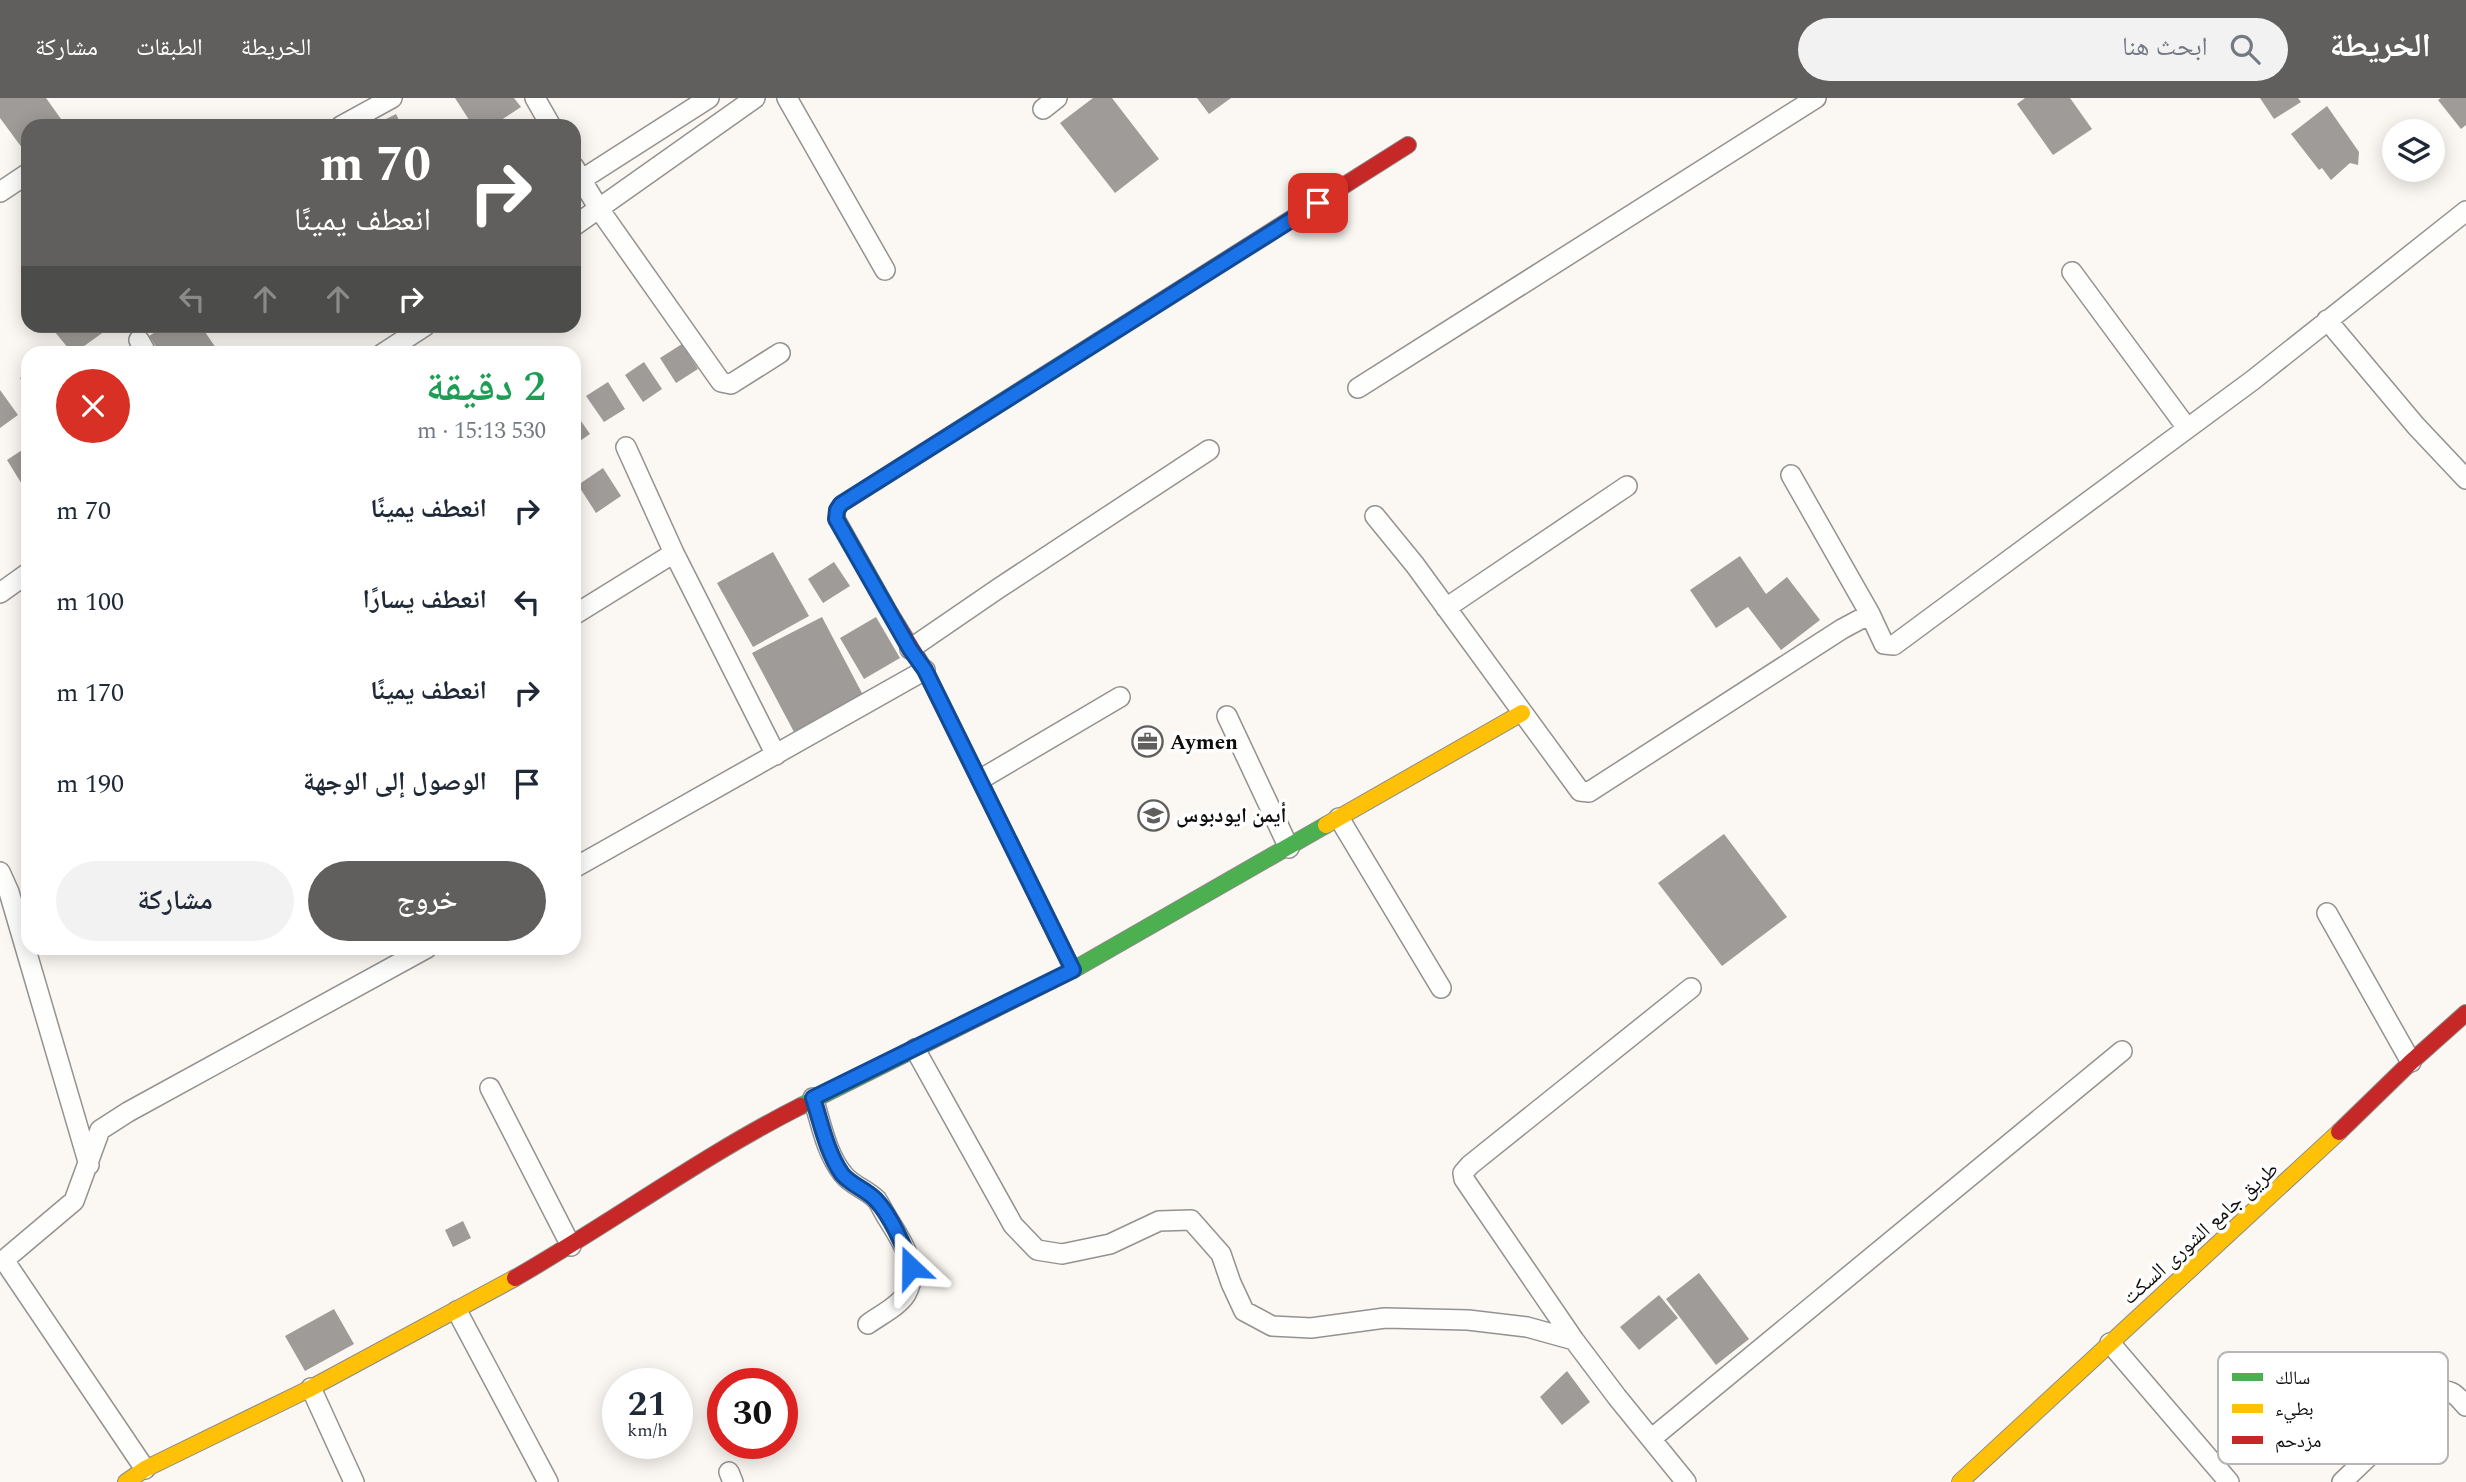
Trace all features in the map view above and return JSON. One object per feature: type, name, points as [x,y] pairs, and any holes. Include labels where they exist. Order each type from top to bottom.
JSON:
[{"type":"street","points":[[354,119],[392,98]]},
{"type":"street","points":[[535,98],[547,119]]},
{"type":"street","points":[[581,171],[709,98]]},
{"type":"street","points":[[581,221],[755,98]]},
{"type":"street","points":[[787,98],[885,270]]},
{"type":"street","points":[[1358,388],[1816,98]]},
{"type":"street","points":[[1073,970],[981,779],[925,670],[910,649],[836,519],[837,510],[841,504],[1408,145]]},
{"type":"street","points":[[0,192],[21,178]]},
{"type":"street","points":[[581,178],[599,209],[720,382],[732,384],[780,353]]},
{"type":"street","points":[[1791,475],[1870,614],[1884,644],[1894,645],[2188,428],[2466,211]]},
{"type":"street","points":[[2072,272],[2188,428]]},
{"type":"street","points":[[2328,320],[2416,426],[2466,479]]},
{"type":"street","points":[[390,346],[402,333]]},
{"type":"street","points":[[626,447],[674,553],[776,755]]},
{"type":"street","points":[[910,649],[999,587],[1209,450]]},
{"type":"street","points":[[1446,608],[1627,486]]},
{"type":"street","points":[[1375,516],[1415,565],[1580,791],[1589,792],[1842,629],[1870,614]]},
{"type":"street","points":[[581,611],[674,553]]},
{"type":"street","points":[[0,593],[21,578]]},
{"type":"street","points":[[581,864],[925,670]]},
{"type":"street","points":[[981,779],[1120,697]]},
{"type":"street","points":[[126,1482],[145,1469],[311,1388],[457,1311],[571,1246],[760,1127],[813,1098],[1073,970],[1522,713]]},
{"type":"street","points":[[1227,716],[1289,848]]},
{"type":"street","points":[[1339,818],[1441,988]]},
{"type":"street","points":[[0,872],[21,933]]},
{"type":"street","points":[[2327,913],[2411,1062]]},
{"type":"street","points":[[27,955],[89,1165]]},
{"type":"street","points":[[145,1469],[2,1261],[75,1201],[100,1130],[128,1112],[414,955]]},
{"type":"street","points":[[1686,1482],[1574,1340],[1464,1179],[1464,1173],[1470,1165],[1690,988]]},
{"type":"street","name":"طريق جامع الشورى السكت","points":[[1960,1482],[2316,1155],[2411,1062],[2466,1013]]},
{"type":"street","points":[[915,1049],[1013,1225],[1037,1250],[1062,1254],[1110,1244],[1159,1221],[1191,1220],[1222,1254],[1244,1311],[1272,1326],[1311,1328],[1385,1318],[1468,1320],[1527,1327],[1574,1340]]},
{"type":"street","points":[[1651,1439],[2122,1051]]},
{"type":"street","points":[[491,1088],[571,1246]]},
{"type":"street","points":[[813,1098],[832,1157],[854,1185],[876,1200],[905,1247],[911,1267],[905,1296],[868,1324]]},
{"type":"street","points":[[457,1311],[548,1482]]},
{"type":"street","points":[[2110,1343],[2230,1482]]},
{"type":"street","points":[[311,1388],[354,1482]]},
{"type":"street","points":[[2448,1391],[2453,1392],[2466,1406]]},
{"type":"street","points":[[2342,1482],[2361,1464]]},
{"type":"building","points":[[0,98],[46,98],[61,119],[21,119],[21,146],[0,118]]},
{"type":"building","points":[[455,98],[514,98],[521,107],[503,119],[468,119]]},
{"type":"building","points":[[1093,98],[1112,98],[1159,159],[1115,193],[1060,123]]},
{"type":"building","points":[[1197,98],[1231,98],[1209,114]]},
{"type":"building","points":[[2025,98],[2070,98],[2092,129],[2053,155],[2017,104]]},
{"type":"building","points":[[2260,98],[2298,98],[2301,102],[2274,119]]},
{"type":"building","points":[[2466,98],[2466,125],[2461,129],[2438,100]]},
{"type":"building","points":[[2327,106],[2359,152],[2358,165],[2350,163],[2331,180],[2322,168],[2319,170],[2291,134]]},
{"type":"building","points":[[396,114],[398,119],[386,119]]},
{"type":"building","points":[[56,333],[102,333],[84,346],[66,346]]},
{"type":"building","points":[[154,333],[206,333],[215,346],[156,346],[149,336]]},
{"type":"building","points":[[682,344],[698,369],[676,383],[660,358]]},
{"type":"building","points":[[644,362],[662,389],[643,402],[625,375]]},
{"type":"building","points":[[608,382],[625,409],[604,422],[586,396]]},
{"type":"building","points":[[0,390],[18,415],[0,428]]},
{"type":"building","points":[[581,421],[590,434],[581,440]]},
{"type":"building","points":[[21,451],[21,483],[7,460]]},
{"type":"building","points":[[603,468],[621,496],[596,513],[581,490],[581,483]]},
{"type":"building","points":[[773,552],[809,616],[753,647],[717,583]]},
{"type":"building","points":[[1740,556],[1766,594],[1787,577],[1820,620],[1781,650],[1748,607],[1716,628],[1690,590]]},
{"type":"building","points":[[834,562],[850,586],[823,603],[808,579]]},
{"type":"building","points":[[822,617],[863,695],[794,732],[752,653]]},
{"type":"building","points":[[876,617],[900,658],[864,679],[840,638]]},
{"type":"building","points":[[1724,834],[1787,917],[1722,966],[1658,883]]},
{"type":"building","points":[[463,1221],[471,1238],[453,1247],[445,1230]]},
{"type":"building","points":[[1699,1273],[1749,1339],[1716,1365],[1666,1299]]},
{"type":"building","points":[[1659,1295],[1678,1318],[1639,1350],[1620,1327]]},
{"type":"building","points":[[334,1309],[354,1344],[305,1371],[285,1336]]},
{"type":"building","points":[[1567,1371],[1590,1402],[1562,1425],[1540,1397]]},
{"type":"traffic: fast","points":[[890,613],[837,519],[837,510],[841,504],[1098,341]]},
{"type":"traffic: fast","points":[[801,1106],[1073,970],[1326,825]]},
{"type":"traffic: slow","points":[[1326,825],[1522,713]]},
{"type":"traffic: slow","points":[[1960,1482],[2339,1132]]},
{"type":"traffic: slow","points":[[126,1482],[145,1469],[311,1388],[515,1278]]},
{"type":"traffic: jam","points":[[1098,341],[1408,145]]},
{"type":"traffic: jam","points":[[890,613],[925,670],[1073,970]]},
{"type":"traffic: jam","points":[[2339,1132],[2466,1013]]},
{"type":"traffic: jam","points":[[515,1278],[728,1146],[801,1106]]},
{"type":"place","name":"Aymen","points":[[1147,742]]},
{"type":"place","name":"أيمن ايودبوس","points":[[1153,815]]},
{"type":"route","points":[[911,1267],[905,1247],[876,1200],[845,1177],[832,1157],[813,1098],[1073,970],[981,779],[925,670],[910,649],[836,519],[837,510],[841,504],[1318,203]]}]
